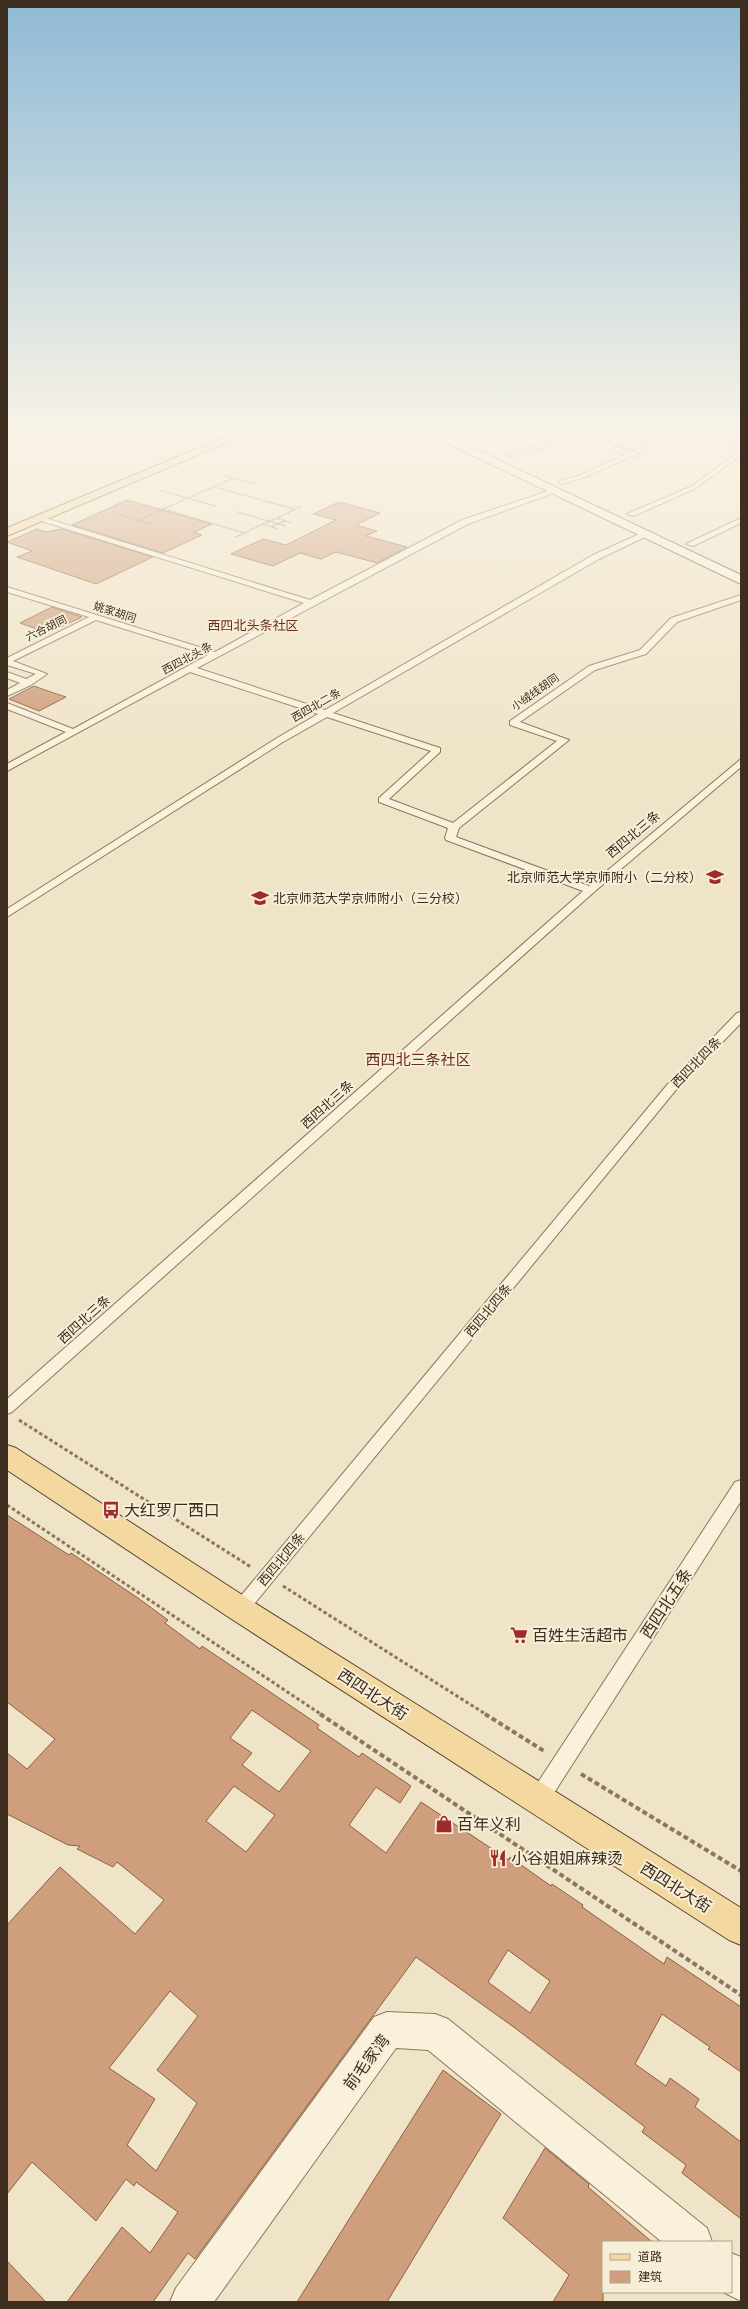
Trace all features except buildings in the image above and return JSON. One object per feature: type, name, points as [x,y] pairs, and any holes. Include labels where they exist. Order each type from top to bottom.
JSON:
[{"type":"main road","points":[[654,537],[741,580]]},
{"type":"main road","points":[[676,537],[741,569]]},
{"type":"main road","name":"西四北大街","points":[[7,1456],[538,1800],[741,1928]]},
{"type":"main road","name":"前毛家湾","points":[[190,2302],[387,2030],[435,2032],[692,2241]]},
{"type":"main road","points":[[732,2274],[741,2281]]},
{"type":"lane","points":[[96,537],[311,603]]},
{"type":"lane","name":"西四北头条","points":[[7,768],[311,603],[437,537]]},
{"type":"lane","name":"西四北二条","points":[[7,914],[280,740],[596,556],[638,537]]},
{"type":"lane","points":[[690,544],[705,537]]},
{"type":"lane","name":"姚家胡同","points":[[7,589],[216,655]]},
{"type":"lane","name":"小绒线胡同","points":[[454,827],[564,740],[513,723],[592,668],[643,652],[674,620],[741,597]]},
{"type":"lane","name":"六合胡同","points":[[7,661],[96,617]]},
{"type":"lane","name":"六合胡同","points":[[7,661],[43,674],[7,694]]},
{"type":"lane","points":[[190,669],[436,750],[382,800],[454,827],[450,838],[590,890]]},
{"type":"lane","points":[[7,675],[28,683]]},
{"type":"lane","points":[[7,706],[73,732]]},
{"type":"lane","name":"西四北三条","points":[[10,1413],[590,890],[741,762]]},
{"type":"lane","name":"西四北四条","points":[[240,1608],[671,1088],[741,1016]]},
{"type":"lane","name":"西四北五条","points":[[538,1800],[741,1487]]},
{"type":"path","points":[[10,1413],[562,1762],[741,1871]]},
{"type":"path","points":[[7,1505],[741,1995]]},
{"type":"place","name":"北京师范大学京师附小（二分校）","points":[[715,877]]},
{"type":"place","name":"北京师范大学京师附小（三分校）","points":[[260,898]]},
{"type":"place","name":"大红罗厂西口","points":[[111,1510]]},
{"type":"place","name":"百姓生活超市","points":[[519,1635]]},
{"type":"place","name":"百年义利","points":[[444,1824]]},
{"type":"place","name":"小谷姐姐麻辣烫","points":[[498,1858]]},
{"type":"district","name":"西四北头条社区","points":[[253,625]]},
{"type":"district","name":"西四北三条社区","points":[[418,1060]]}]
